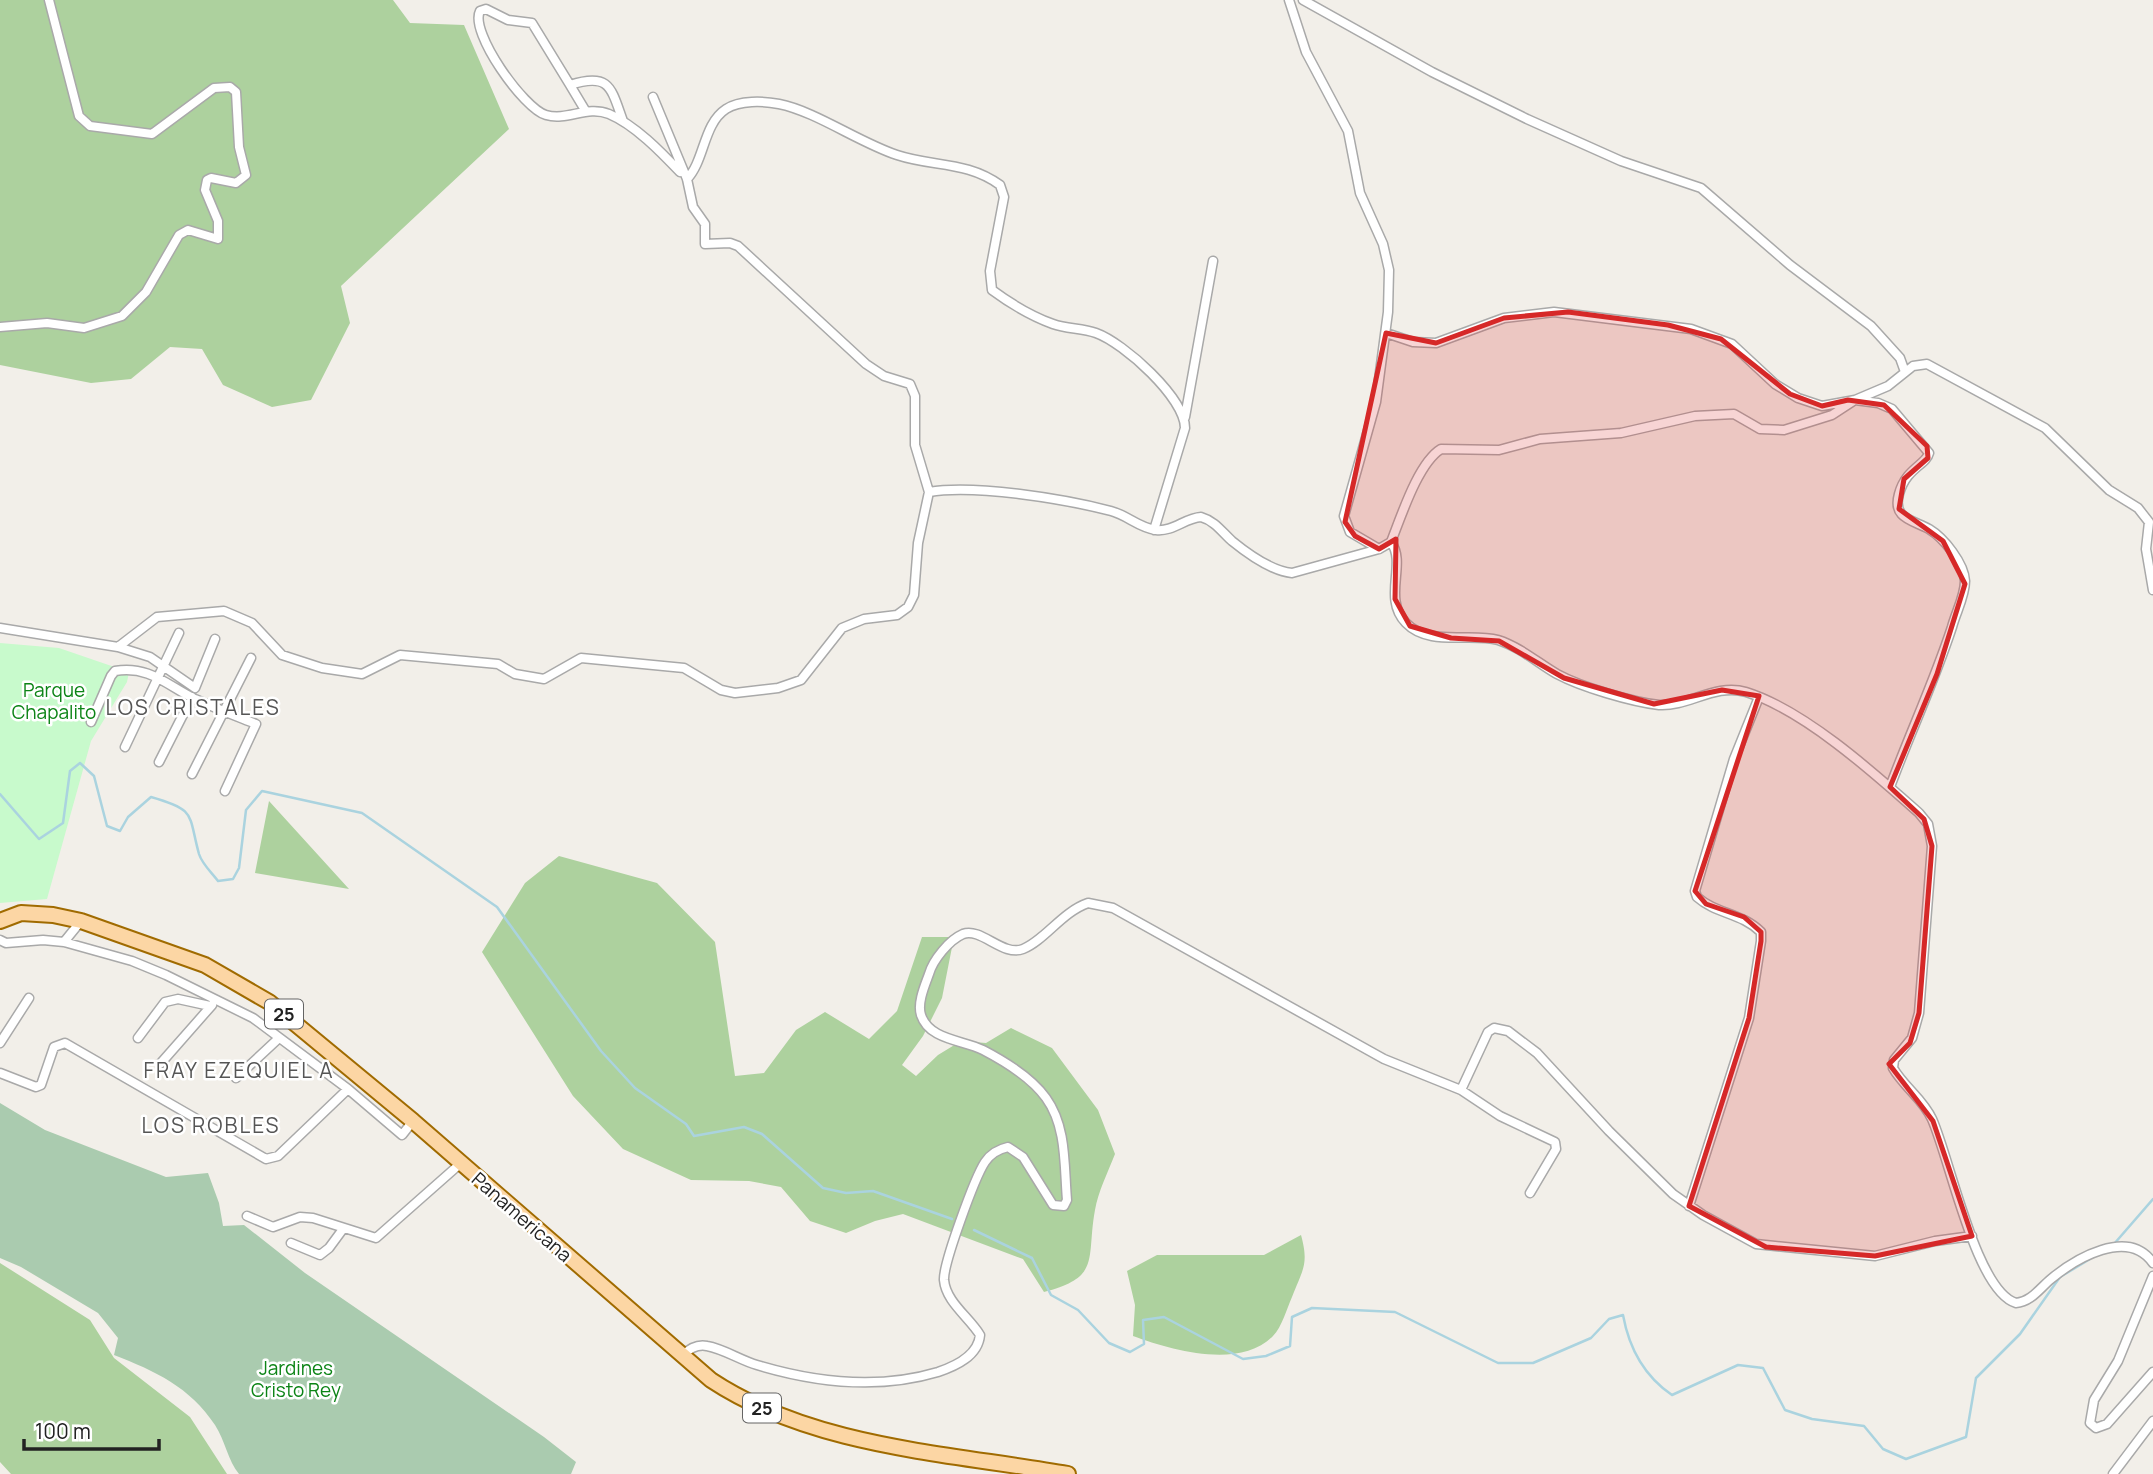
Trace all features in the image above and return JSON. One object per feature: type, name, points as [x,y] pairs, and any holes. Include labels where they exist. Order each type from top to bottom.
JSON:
[{"type":"main road","name":"Panamericana","points":[[0,921],[21,913],[53,915],[81,921],[205,965],[269,1002],[413,1121],[728,1391],[772,1412],[820,1429],[882,1443],[1068,1474]]},
{"type":"street","points":[[0,327],[47,323],[83,328],[122,316],[146,292],[179,235],[188,230],[218,239],[218,221],[205,190],[207,180],[211,178],[236,183],[246,175],[239,147],[236,92],[230,87],[214,88],[152,134],[90,125],[83,121],[79,116],[49,0]]},
{"type":"street","points":[[1289,0],[1306,52],[1348,131],[1360,193],[1383,244],[1390,270],[1386,334],[1373,416],[1353,479],[1345,516],[1350,532],[1380,549]]},
{"type":"street","points":[[1303,0],[1432,72],[1527,119],[1621,161],[1700,188],[1725,205],[1790,265],[1871,326],[1900,358],[1906,372]]},
{"type":"street","points":[[584,110],[532,23],[508,20],[486,9],[480,11],[477,18],[482,33],[524,101],[550,116],[584,110],[608,114],[623,121],[687,179]]},
{"type":"street","points":[[570,85],[591,79],[606,84],[611,88],[623,121]]},
{"type":"street","points":[[118,647],[157,617],[224,611],[252,623],[282,656],[323,668],[362,674],[400,655],[498,664],[515,674],[544,679],[580,659],[684,668],[722,690],[735,694],[778,688],[801,680],[842,628],[864,619],[897,615],[908,607],[914,595],[920,532],[929,492],[915,445],[915,396],[910,384],[901,379],[884,376],[866,364],[737,246],[730,243],[705,244],[705,224],[693,207],[687,179],[653,97]]},
{"type":"street","points":[[687,179],[712,127],[724,111],[741,104],[765,102],[797,109],[897,155],[947,163],[994,181],[1003,190],[1004,197],[990,271],[992,290],[1012,305],[1054,324],[1095,332],[1106,338],[1128,353],[1161,385],[1185,417]]},
{"type":"street","points":[[1154,530],[1185,428],[1213,261]]},
{"type":"street","points":[[1386,334],[1413,342],[1436,343],[1504,318],[1554,312],[1668,325],[1732,344],[1776,384],[1798,398],[1822,406],[1855,400],[1892,409],[1927,446],[1928,458],[1907,474],[1898,496],[1899,509],[1905,519],[1937,535],[1958,563],[1965,579],[1937,674],[1890,787]]},
{"type":"street","points":[[929,492],[951,490],[1028,495],[1113,512],[1154,530],[1169,529],[1201,517],[1209,519],[1246,551],[1277,570],[1292,573],[1380,549],[1391,542],[1420,477],[1434,454],[1445,448],[1499,450],[1540,439],[1621,433],[1683,418],[1734,414],[1760,429],[1773,431],[1824,418],[1855,400],[1888,386],[1920,364],[1932,365],[2051,433],[2109,490],[2138,508],[2149,523],[2146,549],[2153,590]]},
{"type":"street","points":[[1391,542],[1395,551],[1394,586],[1397,607],[1405,621],[1415,629],[1451,638],[1499,640],[1564,678],[1654,704],[1671,704],[1722,690],[1737,690],[1759,697],[1816,730],[1890,787],[1924,819],[1931,831],[1932,846],[1919,1013],[1912,1038],[1894,1060],[1893,1068],[1933,1121],[1972,1237],[1992,1282],[2002,1296],[2015,1303],[2028,1300],[2074,1263],[2101,1250],[2116,1247],[2143,1253],[2153,1263]]},
{"type":"street","points":[[0,628],[118,647],[150,657],[197,688],[215,639]]},
{"type":"street","points":[[125,747],[179,634]]},
{"type":"street","points":[[192,774],[251,658]]},
{"type":"street","points":[[91,722],[115,671],[141,671],[159,676],[192,698],[256,724],[225,791]]},
{"type":"street","points":[[1689,1206],[1749,1018],[1761,941],[1761,932],[1744,917],[1706,904],[1697,897],[1695,891],[1734,759],[1759,697]]},
{"type":"street","points":[[159,762],[192,698]]},
{"type":"street","points":[[683,1355],[692,1347],[707,1346],[788,1373],[864,1385],[893,1383],[949,1368],[962,1361],[975,1347],[979,1335],[948,1293],[944,1279],[964,1210],[985,1162],[1002,1149],[1015,1150],[1023,1157],[1053,1205],[1061,1208],[1067,1200],[1062,1130],[1045,1097],[1016,1070],[981,1049],[931,1031],[921,1015],[920,1004],[930,970],[946,947],[962,934],[970,933],[1014,950],[1023,949],[1081,905],[1098,904],[1113,908],[1384,1059],[1461,1090],[1500,1116],[1557,1145],[1530,1193]]},
{"type":"street","points":[[64,942],[81,921]]},
{"type":"street","points":[[0,940],[6,943],[43,940],[64,942],[132,961],[213,1003],[253,1018],[402,1135],[413,1121]]},
{"type":"street","points":[[0,1043],[29,998]]},
{"type":"street","points":[[138,1038],[165,1002],[178,999],[213,1003]]},
{"type":"street","points":[[161,1063],[213,1003]]},
{"type":"street","points":[[1461,1090],[1488,1032],[1494,1028],[1508,1031],[1550,1065],[1630,1153],[1689,1206],[1743,1238],[1766,1247],[1875,1256],[1935,1241],[1972,1237]]},
{"type":"street","points":[[236,1078],[279,1038]]},
{"type":"street","points":[[0,1073],[36,1087],[41,1085],[54,1047],[65,1043],[266,1159],[278,1156],[348,1090]]},
{"type":"street","points":[[247,1216],[268,1226],[300,1217],[370,1237],[381,1236],[461,1163]]},
{"type":"street","points":[[291,1243],[320,1255],[329,1248],[343,1229]]},
{"type":"street","points":[[2153,1276],[2118,1362],[2094,1400],[2089,1415],[2093,1426],[2099,1428],[2106,1424],[2153,1372]]},
{"type":"street","points":[[2113,1474],[2153,1422]]},
{"type":"highlighted area","points":[[1568,312],[1668,325],[1721,339],[1790,394],[1822,406],[1848,400],[1884,405],[1927,446],[1928,458],[1904,479],[1899,509],[1943,541],[1965,584],[1937,674],[1890,787],[1924,819],[1932,846],[1919,1013],[1910,1043],[1889,1064],[1933,1121],[1972,1236],[1875,1256],[1766,1247],[1689,1206],[1749,1018],[1761,941],[1761,932],[1744,917],[1706,904],[1695,891],[1759,696],[1722,690],[1654,704],[1564,678],[1499,641],[1451,638],[1410,626],[1395,599],[1396,539],[1379,549],[1355,536],[1345,522],[1386,333],[1436,343],[1504,318]]},
{"type":"green space","points":[[0,0],[393,0],[410,23],[464,25],[509,129],[341,286],[350,323],[311,400],[272,407],[223,385],[202,349],[170,347],[131,379],[91,383],[0,365]]},
{"type":"green space","name":"Parque Chapalito","points":[[0,643],[59,648],[129,672],[127,682],[91,741],[47,899],[0,903]]},
{"type":"green space","points":[[269,801],[349,889],[255,873]]},
{"type":"green space","points":[[559,856],[657,883],[715,942],[735,1076],[764,1073],[796,1030],[825,1012],[869,1039],[897,1011],[922,937],[954,937],[942,998],[923,1036],[902,1065],[916,1076],[938,1055],[961,1041],[986,1043],[1011,1028],[1052,1048],[1098,1110],[1115,1154],[1096,1203],[1090,1254],[1083,1272],[1075,1280],[1044,1292],[1023,1259],[903,1214],[875,1221],[846,1233],[810,1221],[781,1187],[749,1181],[691,1180],[623,1149],[573,1096],[482,952],[525,883]]},
{"type":"green space","name":"Jardines Cristo Rey","points":[[0,1103],[45,1130],[166,1177],[208,1173],[219,1203],[223,1226],[244,1225],[305,1273],[544,1437],[576,1462],[571,1474],[239,1474],[215,1425],[194,1400],[157,1374],[114,1355],[118,1338],[98,1313],[21,1267],[0,1258]]},
{"type":"green space","points":[[1301,1235],[1305,1253],[1302,1273],[1279,1328],[1259,1346],[1224,1355],[1205,1354],[1166,1347],[1133,1336],[1135,1305],[1127,1271],[1157,1255],[1264,1255]]},
{"type":"green space","points":[[0,1263],[90,1320],[114,1358],[190,1417],[227,1474],[11,1474],[0,1462]]},
{"type":"waterway","points":[[0,794],[39,839],[63,823],[70,771],[80,763],[94,776],[107,826],[120,831],[128,817],[151,797],[184,810],[191,822],[200,858],[218,881],[233,879],[239,868],[246,810],[262,791],[362,813],[497,907],[601,1051],[635,1088],[686,1124],[694,1136],[744,1127],[762,1134],[823,1188],[846,1193],[873,1191],[952,1219]]},
{"type":"waterway","points":[[2114,1244],[2153,1199]]},
{"type":"waterway","points":[[974,1230],[1032,1258],[1051,1295],[1078,1310],[1109,1343],[1130,1352],[1144,1344],[1143,1320],[1164,1317],[1243,1359],[1266,1356],[1290,1346],[1292,1317],[1312,1308],[1395,1312],[1498,1363],[1533,1363],[1591,1338],[1609,1319],[1623,1315],[1629,1339],[1639,1360],[1653,1379],[1672,1395],[1738,1365],[1763,1368],[1785,1410],[1812,1419],[1864,1426],[1883,1449],[1906,1459],[1966,1437],[1976,1378],[2020,1334],[2060,1277],[2090,1259]]},
{"type":"district","name":"LOS CRISTALES","points":[[193,707]]},
{"type":"district","name":"FRAY EZEQUIEL A","points":[[239,1070]]},
{"type":"district","name":"LOS ROBLES","points":[[211,1125]]}]
